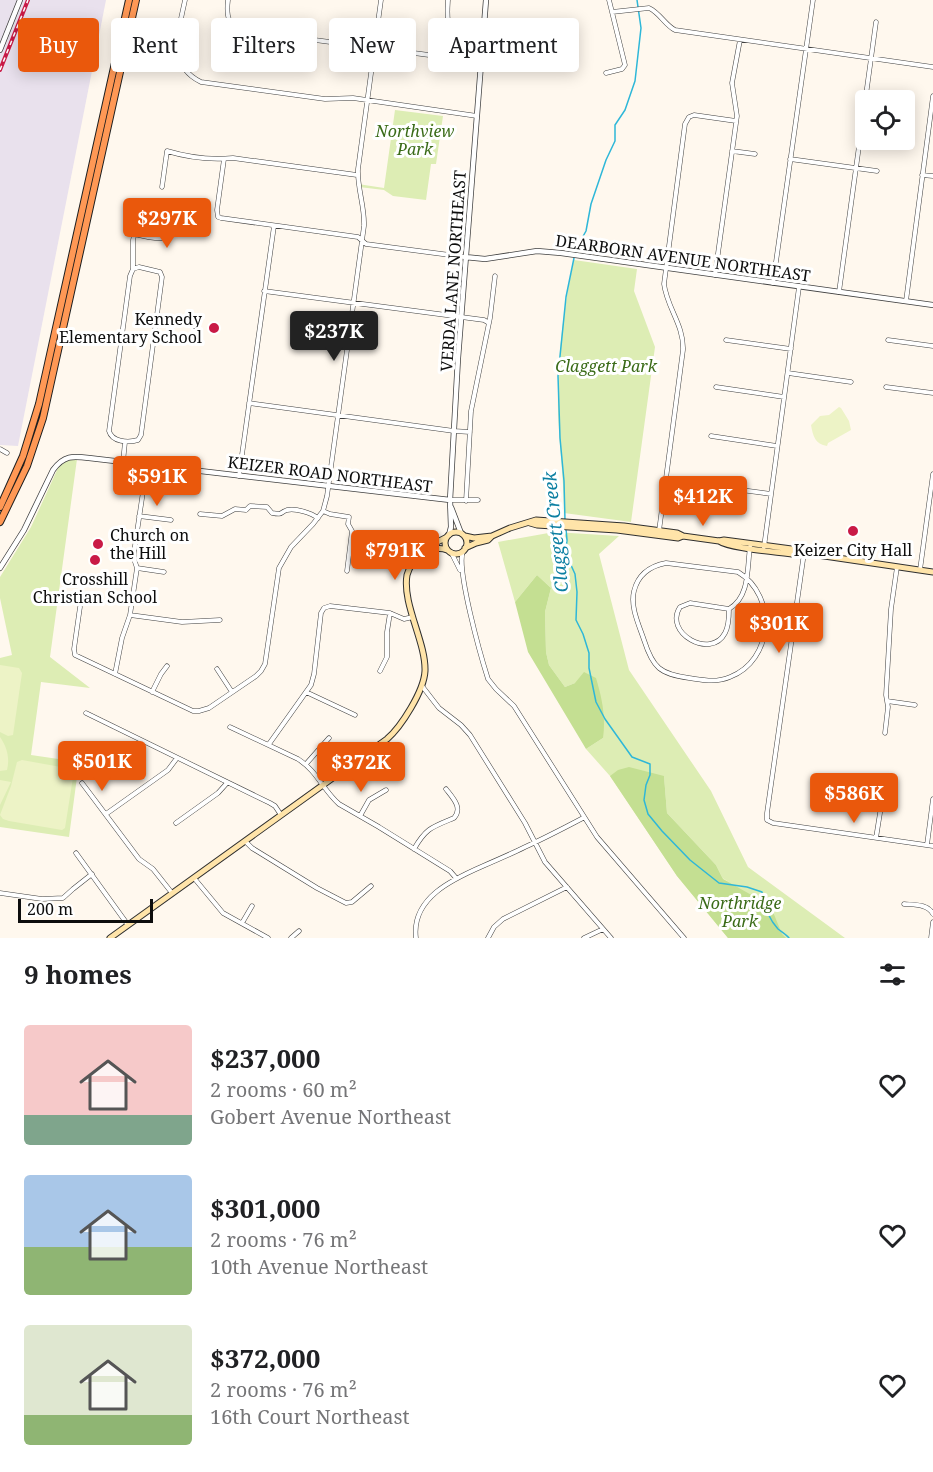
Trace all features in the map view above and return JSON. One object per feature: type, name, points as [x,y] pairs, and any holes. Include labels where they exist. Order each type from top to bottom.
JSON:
[{"type":"highway","points":[[0,507],[23,456],[39,404],[129,0]]},
{"type":"highway","points":[[0,522],[27,466],[43,418],[136,0]]},
{"type":"main road","points":[[110,938],[395,732],[408,712],[424,674],[424,663],[407,588],[410,566],[417,554],[425,547],[455,532],[474,538],[492,536],[536,520],[573,525],[624,526],[678,538],[683,536],[724,540],[764,548],[799,550],[804,553],[933,572]]},
{"type":"main road","points":[[463,534],[467,542],[464,550]]},
{"type":"main road","points":[[448,536],[445,544],[449,551]]},
{"type":"main road","points":[[415,558],[442,548],[457,554],[492,536]]},
{"type":"street","points":[[0,50],[20,0]]},
{"type":"street","points":[[185,0],[177,47],[185,70],[195,79],[325,99],[345,97],[477,116]]},
{"type":"street","points":[[228,0],[228,18],[239,30],[329,43]]},
{"type":"street","points":[[378,18],[381,0]]},
{"type":"street","points":[[447,18],[448,0]]},
{"type":"street","name":"VERDA LANE NORTHEAST","points":[[485,18],[486,0]]},
{"type":"street","points":[[606,73],[625,66],[609,0]]},
{"type":"street","points":[[773,283],[813,0]]},
{"type":"street","points":[[612,12],[646,8],[654,11],[668,27],[675,30],[933,67]]},
{"type":"street","points":[[839,292],[876,22]]},
{"type":"street","points":[[715,275],[736,121],[737,111],[732,83],[740,40]]},
{"type":"street","points":[[80,607],[75,655],[186,708],[199,711],[209,708],[256,676],[263,668],[267,658],[279,568],[291,547],[323,511],[329,487],[362,241],[364,219],[357,175],[371,72]]},
{"type":"street","name":"VERDA LANE NORTHEAST","points":[[463,534],[450,500],[465,257],[481,72]]},
{"type":"street","points":[[906,301],[933,96]]},
{"type":"street","points":[[658,533],[683,341],[676,318],[667,300],[665,267],[686,120],[694,115],[736,121]]},
{"type":"street","points":[[162,187],[167,151],[357,175]]},
{"type":"street","points":[[732,151],[754,154]]},
{"type":"street","name":"DEARBORN AVENUE NORTHEAST","points":[[224,159],[217,210],[218,217],[224,219],[358,237],[366,244],[465,257],[485,259],[537,251],[561,253],[933,305]]},
{"type":"street","points":[[790,159],[877,171]]},
{"type":"street","points":[[922,175],[933,177]]},
{"type":"street","points":[[133,269],[139,267],[157,270],[162,277],[141,435],[138,440],[125,442],[111,436],[109,431],[130,276],[133,269],[134,234],[139,215]]},
{"type":"street","points":[[134,234],[165,238],[170,235],[173,221]]},
{"type":"street","points":[[239,476],[273,226]]},
{"type":"street","points":[[466,501],[471,411],[489,323],[495,276]]},
{"type":"street","points":[[764,548],[799,286]]},
{"type":"street","points":[[264,291],[484,320],[489,323]]},
{"type":"street","points":[[726,340],[791,349]]},
{"type":"street","points":[[888,340],[933,346]]},
{"type":"street","points":[[788,373],[851,382]]},
{"type":"street","points":[[716,387],[784,397]]},
{"type":"street","points":[[886,387],[933,393]]},
{"type":"street","points":[[249,403],[470,432]]},
{"type":"street","points":[[711,436],[777,446]]},
{"type":"street","points":[[123,462],[125,442]]},
{"type":"street","points":[[0,449],[7,453]]},
{"type":"street","name":"KEIZER ROAD NORTHEAST","points":[[0,568],[24,530],[53,470],[64,459],[79,457],[450,500]]},
{"type":"street","points":[[115,674],[122,638],[130,615],[137,568],[134,552],[147,465]]},
{"type":"street","points":[[920,570],[933,474]]},
{"type":"street","points":[[708,483],[723,485],[726,488],[771,494]]},
{"type":"street","points":[[450,500],[478,500]]},
{"type":"street","points":[[200,514],[222,516],[233,510],[246,510],[250,506],[267,507],[272,513],[280,514],[288,510],[308,512],[318,518]]},
{"type":"street","name":"VERDA LANE NORTHEAST","points":[[448,536],[451,529],[451,507]]},
{"type":"street","points":[[323,511],[349,517],[348,524],[352,531],[347,571]]},
{"type":"street","points":[[139,516],[171,520]]},
{"type":"street","points":[[729,609],[726,631],[722,638],[713,643],[690,640],[683,634],[676,618],[678,610],[686,604],[729,609],[734,606],[743,595],[750,546]]},
{"type":"street","points":[[464,550],[461,556],[461,571],[488,679],[514,706],[605,849],[684,938]]},
{"type":"street","points":[[449,551],[461,571]]},
{"type":"street","points":[[804,553],[766,813],[767,820],[773,823],[933,846]]},
{"type":"street","points":[[672,563],[738,572],[746,579],[761,599],[766,617],[764,636],[752,661],[731,677],[708,681],[672,676],[657,668],[648,654],[633,601],[637,583],[645,572],[657,565],[672,563]]},
{"type":"street","points":[[885,733],[888,707],[890,621],[897,567]]},
{"type":"street","points":[[137,568],[165,572]]},
{"type":"street","points":[[269,744],[313,680],[321,613],[324,608],[330,606],[390,613],[401,618],[413,617]]},
{"type":"street","points":[[380,671],[387,657],[390,613]]},
{"type":"street","points":[[130,615],[182,622],[220,620]]},
{"type":"street","points":[[152,692],[167,666]]},
{"type":"street","points":[[217,669],[232,692]]},
{"type":"street","points":[[421,685],[439,708],[470,735],[525,822],[545,862],[611,938]]},
{"type":"street","points":[[306,693],[355,715]]},
{"type":"street","points":[[887,701],[915,705]]},
{"type":"street","points":[[86,713],[270,803],[281,815]]},
{"type":"street","points":[[230,727],[306,764],[339,804],[450,871],[456,878]]},
{"type":"street","points":[[306,764],[329,738]]},
{"type":"street","points":[[106,814],[168,770],[177,758]]},
{"type":"street","points":[[867,781],[879,783],[884,788],[876,838]]},
{"type":"street","points":[[82,783],[138,859],[153,869],[172,893]]},
{"type":"street","points":[[176,823],[218,793],[227,783]]},
{"type":"street","points":[[414,849],[429,829],[457,815],[458,807],[446,789]]},
{"type":"street","points":[[360,816],[369,800],[386,790]]},
{"type":"street","points":[[927,845],[933,799]]},
{"type":"street","points":[[416,938],[416,922],[423,906],[446,885],[456,878],[536,843],[584,818]]},
{"type":"street","points":[[245,841],[287,870],[345,903],[352,902],[371,886]]},
{"type":"street","points":[[76,853],[128,925]]},
{"type":"street","points":[[0,893],[42,899],[63,898],[92,874]]},
{"type":"street","points":[[194,878],[223,913],[268,938]]},
{"type":"street","points":[[488,938],[494,927],[503,919],[567,887]]},
{"type":"street","points":[[904,904],[928,908],[933,914]]},
{"type":"street","points":[[242,923],[252,906]]},
{"type":"street","points":[[931,938],[933,922]]},
{"type":"street","points":[[584,938],[603,929]]},
{"type":"street","points":[[291,938],[299,931]]},
{"type":"shaded area","points":[[0,0],[106,0],[99,35],[99,18],[18,18],[18,72],[92,72],[18,446],[0,445]]},
{"type":"green space","name":"Northview Park","points":[[395,110],[443,116],[436,164],[431,164],[426,200],[393,196],[384,190],[359,187],[358,184],[384,188]]},
{"type":"green space","name":"Claggett Park","points":[[574,260],[637,269],[634,291],[655,347],[631,522],[564,513],[558,411],[559,373],[564,316]]},
{"type":"green space","points":[[839,407],[849,421],[851,430],[828,443],[827,446],[823,445],[815,439],[811,425],[820,416],[829,415]]},
{"type":"green space","points":[[72,459],[77,459],[50,657],[90,688],[41,682],[31,755],[79,762],[69,837],[0,827],[0,658],[12,655],[0,598],[0,577],[31,527],[58,468]]},
{"type":"green space","points":[[554,532],[619,536],[599,554],[629,670],[711,791],[748,867],[845,938],[728,938],[677,876],[610,776],[586,749],[603,738],[575,683],[565,687],[549,665],[546,652],[545,612],[551,588],[537,575],[515,602],[498,542]],"holes":[[[664,776],[667,813],[716,865],[723,878],[690,860],[646,785]]]},
{"type":"green space","points":[[537,575],[551,588],[545,612],[546,652],[549,665],[565,687],[575,683],[584,672],[596,678],[598,685],[604,715],[603,738],[586,749],[528,652],[515,602]]},
{"type":"green space","points":[[0,665],[19,668],[22,673],[13,735],[8,736],[0,732]]},
{"type":"green space","points":[[0,737],[6,749],[8,761],[7,770],[0,771]]},
{"type":"green space","points":[[22,760],[74,771],[65,828],[62,830],[9,821],[0,815],[17,762]]},
{"type":"green space","name":"Northridge Park","points":[[629,767],[664,776],[667,813],[716,865],[723,879],[755,897],[773,912],[786,938],[728,938],[677,876],[610,776],[618,770]]},
{"type":"green space","points":[[0,780],[11,782],[0,805]]},
{"type":"waterway","name":"Claggett Creek","points":[[575,253],[586,231],[591,204],[615,141],[615,125],[625,110],[635,81],[641,28],[637,0]]},
{"type":"waterway","name":"Claggett Creek","points":[[565,521],[558,376],[566,297],[574,258]]},
{"type":"waterway","name":"Claggett Creek","points":[[566,529],[566,549],[575,574],[577,592],[576,620],[589,653],[589,668],[596,702],[632,757],[650,764],[650,775],[644,800],[648,814],[690,860],[719,883],[747,887],[762,892],[765,907],[772,921],[789,938]]},
{"type":"railway","points":[[0,70],[28,0]]},
{"type":"place","name":"Kennedy Elementary School","points":[[214,328]]},
{"type":"place","name":"Keizer City Hall","points":[[853,531]]},
{"type":"place","name":"Church on the Hill","points":[[98,544]]},
{"type":"place","name":"Crosshill Christian School","points":[[95,560]]}]
